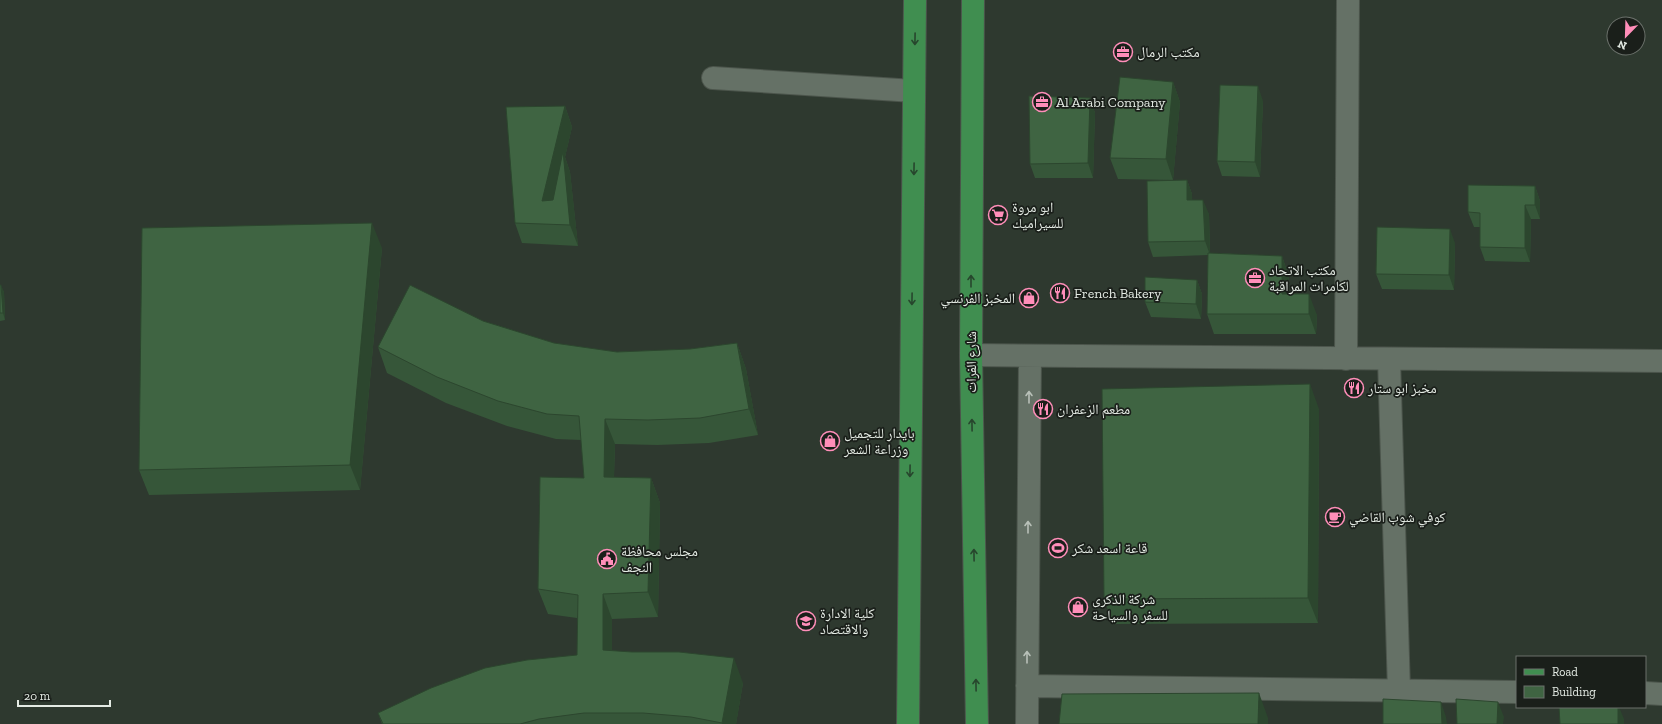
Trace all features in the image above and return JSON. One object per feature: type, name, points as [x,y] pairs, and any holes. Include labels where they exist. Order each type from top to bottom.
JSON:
[{"type":"main road","points":[[908,724],[915,0]]},
{"type":"main road","name":"شارع الفرات","points":[[973,0],[971,355],[977,724]]},
{"type":"street","points":[[1346,358],[1348,0]]},
{"type":"street","points":[[712,78],[914,91]]},
{"type":"street","points":[[971,355],[1662,361]]},
{"type":"street","points":[[1027,724],[1030,356]]},
{"type":"street","points":[[1389,359],[1399,691]]},
{"type":"street","points":[[1027,686],[1516,692]]},
{"type":"street","points":[[1646,693],[1662,694]]},
{"type":"building","points":[[1120,77],[1173,82],[1166,159],[1110,158]]},
{"type":"building","points":[[1220,85],[1258,86],[1255,162],[1217,161]]},
{"type":"building","points":[[1029,96],[1090,98],[1088,163],[1030,164]]},
{"type":"building","points":[[565,106],[542,201],[553,200],[563,151],[570,225],[515,223],[506,107]]},
{"type":"building","points":[[1187,180],[1187,200],[1203,200],[1205,241],[1148,242],[1147,181]]},
{"type":"building","points":[[1468,185],[1535,186],[1535,205],[1525,205],[1525,248],[1480,247],[1480,213],[1468,212]]},
{"type":"building","points":[[372,223],[350,465],[139,470],[142,228]]},
{"type":"building","points":[[1377,227],[1450,229],[1449,275],[1376,274]]},
{"type":"building","points":[[1208,253],[1282,256],[1282,294],[1309,294],[1309,314],[1207,314]]},
{"type":"building","points":[[1145,277],[1197,280],[1196,304],[1145,302]]},
{"type":"building","points":[[1,285],[3,313],[0,313]]},
{"type":"building","points":[[410,285],[483,321],[554,343],[617,352],[690,349],[737,343],[749,409],[700,418],[648,420],[605,419],[604,477],[651,478],[648,592],[603,594],[603,650],[632,652],[679,652],[734,658],[722,723],[691,717],[643,713],[584,713],[539,719],[520,724],[383,724],[378,713],[431,688],[485,668],[527,660],[577,655],[578,595],[538,589],[540,477],[584,478],[579,416],[547,414],[498,401],[437,377],[378,347]]},
{"type":"building","points":[[1310,384],[1308,598],[1104,599],[1102,389]]},
{"type":"building","points":[[1259,693],[1258,724],[1059,724],[1062,694]]},
{"type":"building","points":[[1383,699],[1441,702],[1442,724],[1383,724]]},
{"type":"building","points":[[1456,699],[1498,702],[1497,724],[1457,724]]},
{"type":"building","points":[[1559,708],[1618,708],[1618,724],[1560,724]]},
{"type":"place","name":"مكتب الرمال","points":[[1123,52]]},
{"type":"place","name":"Al Arabi Company","points":[[1042,102]]},
{"type":"place","name":"ابو مروة للسيراميك","points":[[998,215]]},
{"type":"place","name":"مكتب الاتحاد لكامرات المراقبة","points":[[1255,278]]},
{"type":"place","name":"French Bakery","points":[[1060,293]]},
{"type":"place","name":"المخبز الفرنسي","points":[[1029,298]]},
{"type":"place","name":"مخبز ابو ستار","points":[[1354,388]]},
{"type":"place","name":"مطعم الزعفران","points":[[1043,409]]},
{"type":"place","name":"بايدار للتجميل وزراعة الشعر","points":[[830,441]]},
{"type":"place","name":"كوفي شوب القاضي","points":[[1335,517]]},
{"type":"place","name":"قاعة اسعد شكر","points":[[1058,548]]},
{"type":"place","name":"مجلس محافظة النجف","points":[[607,559]]},
{"type":"place","name":"شركة الذكرى للسفر والسياحة","points":[[1078,607]]},
{"type":"place","name":"كلية الادارة والاقتصاد","points":[[806,621]]}]
